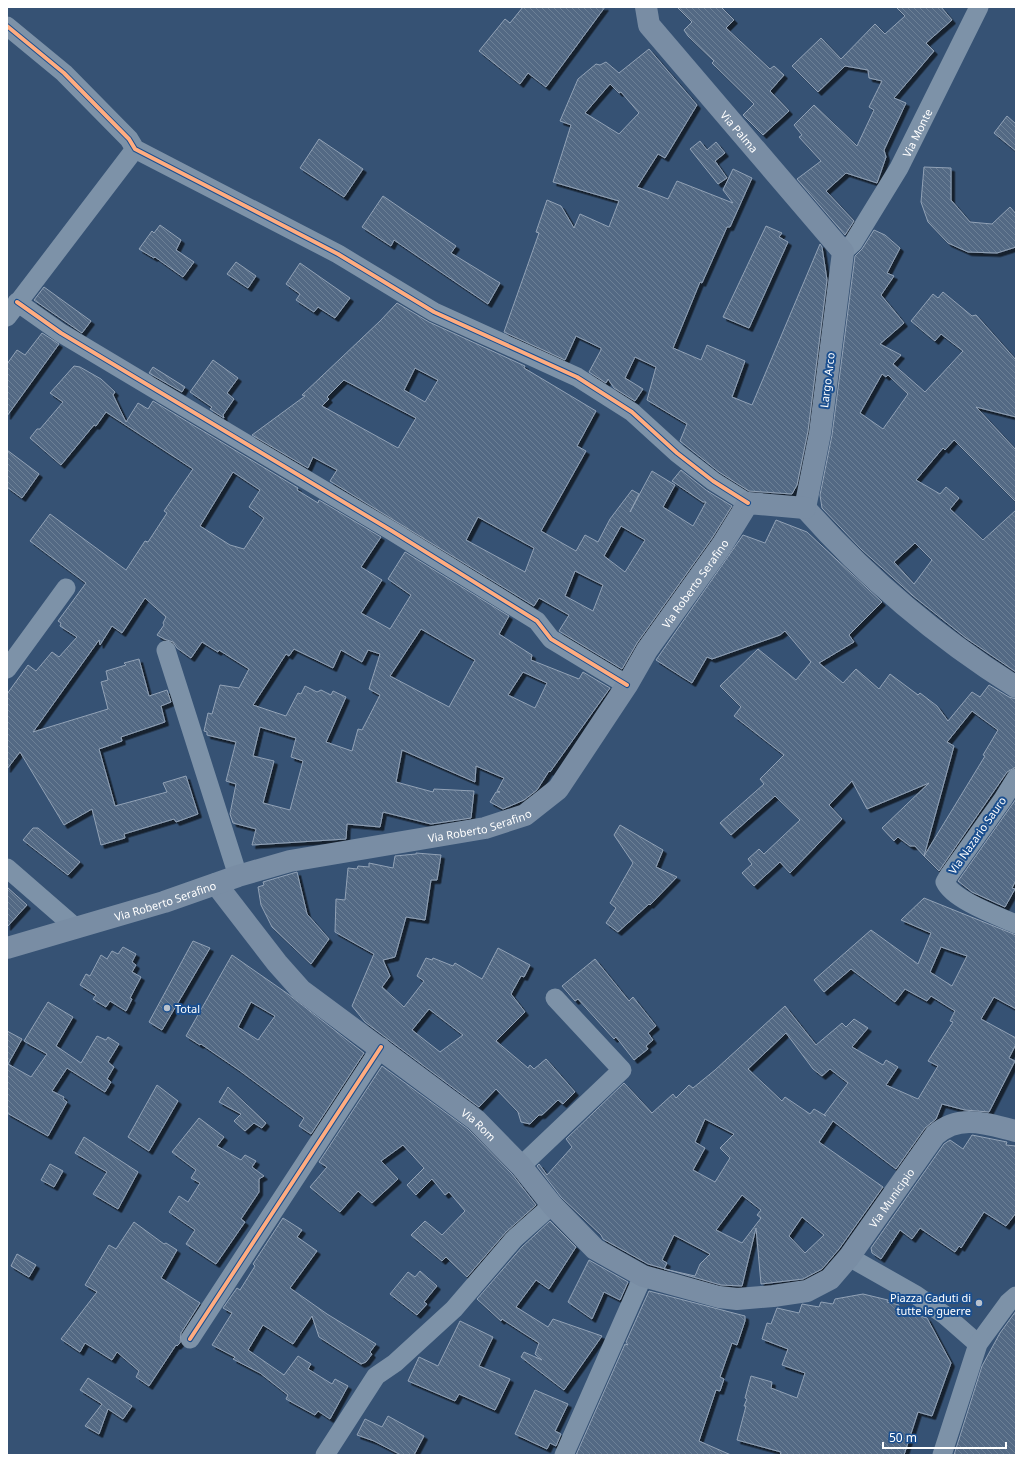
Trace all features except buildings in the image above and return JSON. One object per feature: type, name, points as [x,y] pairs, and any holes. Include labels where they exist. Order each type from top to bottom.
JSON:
[{"type":"main road","name":"Via Palma","points":[[647,16],[843,252]]},
{"type":"main road","name":"Largo Arco","points":[[805,508],[820,432],[843,252]]},
{"type":"main road","points":[[748,503],[805,508],[861,566],[938,633],[1016,687]]},
{"type":"main road","name":"Via Roberto Serafino","points":[[7,948],[290,861],[485,828],[525,815],[558,789],[627,685],[647,650],[722,545],[748,503]]},
{"type":"main road","name":"Via Rom","points":[[216,884],[277,963],[302,990],[381,1047],[476,1120],[521,1166],[552,1204],[595,1249],[643,1276],[719,1297],[738,1298],[773,1296]]},
{"type":"main road","name":"Via Municipio","points":[[773,1296],[807,1291],[830,1279],[849,1257],[935,1134],[941,1129],[958,1122],[978,1122],[1016,1131]]},
{"type":"street","points":[[633,7],[647,16]]},
{"type":"street","name":"Via Monte","points":[[843,252],[853,243],[899,168],[979,7]]},
{"type":"street","points":[[7,26],[64,73],[129,139],[134,149],[338,254],[434,312],[577,377],[632,412],[677,453],[713,481],[748,503]]},
{"type":"street","points":[[134,149],[12,309],[61,333],[392,531],[537,621],[551,639],[627,685]]},
{"type":"street","points":[[7,669],[66,588]]},
{"type":"street","points":[[166,650],[238,876]]},
{"type":"street","name":"Via Nazario Sauro","points":[[1016,778],[1003,799],[948,875],[946,882],[948,889],[975,905],[1016,924]]},
{"type":"street","points":[[7,868],[76,928]]},
{"type":"street","points":[[521,1166],[622,1070],[555,998]]},
{"type":"street","points":[[190,1339],[381,1047]]},
{"type":"street","points":[[325,1455],[376,1376],[395,1363],[454,1309],[514,1239],[552,1204]]},
{"type":"street","points":[[849,1257],[916,1295],[946,1316],[978,1344]]},
{"type":"street","points":[[564,1455],[643,1276]]},
{"type":"street","points":[[942,1455],[978,1344],[1008,1303],[1016,1296]]},
{"type":"cycle path","points":[[7,26],[64,73],[129,139],[135,149],[338,254],[434,312],[577,377],[632,412],[677,453],[713,481],[748,503]]},
{"type":"cycle path","points":[[17,302],[61,333],[392,531],[537,621],[551,639],[627,685]]},
{"type":"cycle path","points":[[190,1339],[381,1047]]},
{"type":"place","name":"Total","points":[[167,1008]]},
{"type":"place","name":"Piazza Caduti di tutte le guerre","points":[[979,1303]]}]
